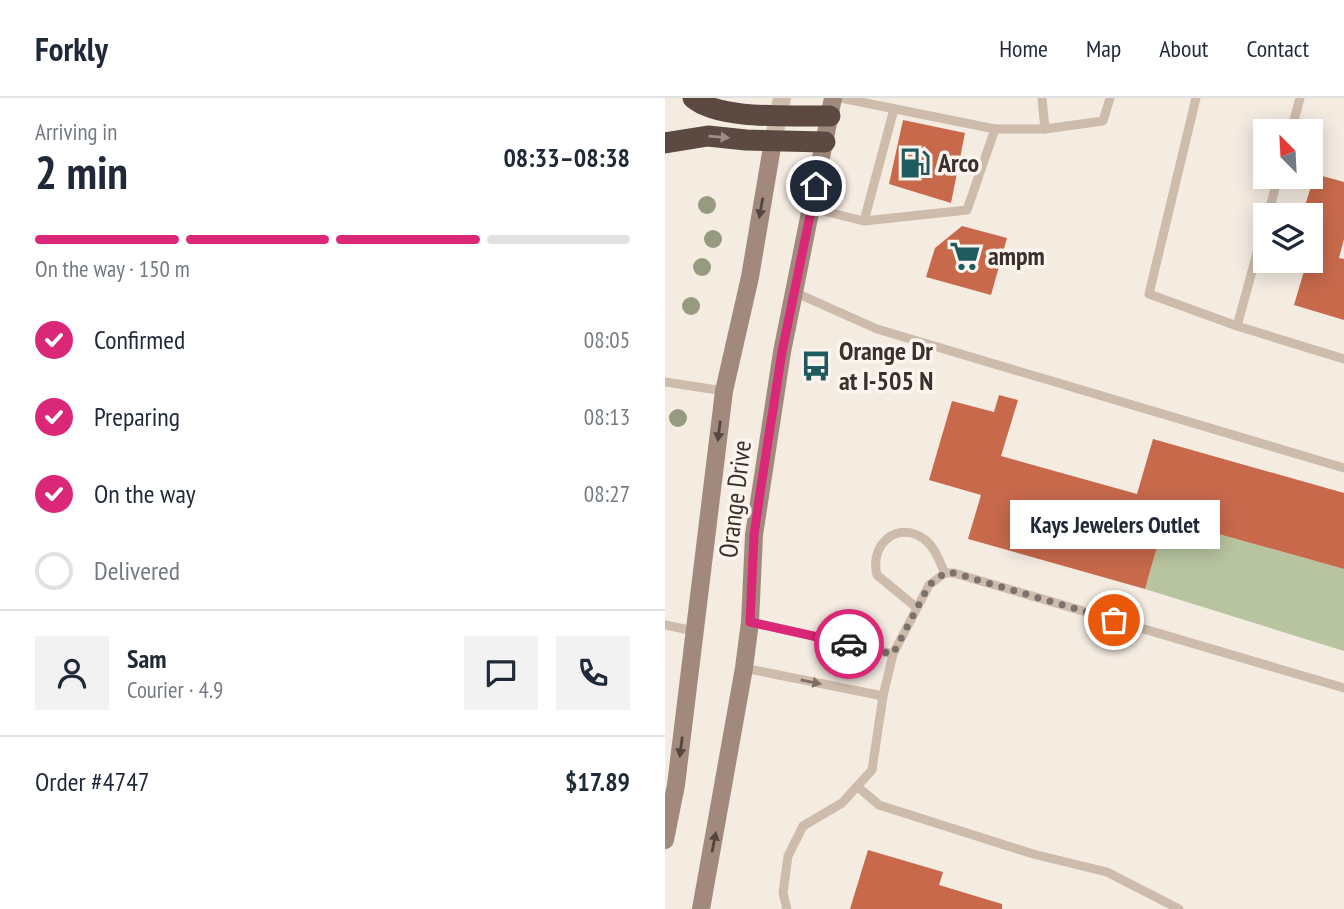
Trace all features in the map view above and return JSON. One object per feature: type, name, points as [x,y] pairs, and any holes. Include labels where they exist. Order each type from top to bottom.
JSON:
[{"type":"highway","points":[[693,98],[701,104],[734,114],[780,106],[835,104]]},
{"type":"highway","points":[[665,143],[708,136],[825,142]]},
{"type":"main road","name":"Orange Drive","points":[[701,909],[744,668],[750,622],[754,535],[782,352],[835,104]]},
{"type":"main road","name":"Orange Drive","points":[[665,841],[676,785],[724,391],[750,277],[773,141]]},
{"type":"street","name":"Orange Drive","points":[[773,141],[780,106]]},
{"type":"lane","points":[[1042,98],[1045,129]]},
{"type":"lane","points":[[835,104],[894,109],[995,128],[1045,129],[1103,121],[1110,98]]},
{"type":"lane","points":[[1196,98],[1149,294],[1237,326],[1344,359]]},
{"type":"lane","points":[[1294,119],[1300,98]]},
{"type":"lane","points":[[864,221],[894,109]]},
{"type":"lane","points":[[811,208],[864,221],[967,210],[995,128]]},
{"type":"lane","points":[[1237,326],[1253,267]]},
{"type":"lane","points":[[794,292],[877,329],[1344,468]]},
{"type":"lane","points":[[665,382],[724,391]]},
{"type":"lane","points":[[917,608],[877,575],[874,558],[884,541],[904,533],[921,537],[936,555],[945,573]]},
{"type":"lane","points":[[787,909],[783,893],[787,856],[803,826],[842,803],[872,769],[883,696],[893,654],[929,585],[945,573],[967,576],[1344,688]]},
{"type":"lane","points":[[750,622],[893,654]]},
{"type":"lane","points":[[665,625],[694,631]]},
{"type":"lane","points":[[744,668],[883,696]]},
{"type":"lane","points":[[858,787],[879,804],[1033,854],[1107,872],[1179,909]]},
{"type":"green space","points":[[1165,519],[1344,569],[1344,651],[1145,589]]},
{"type":"building","points":[[903,120],[965,133],[951,203],[889,184]]},
{"type":"building","points":[[1323,176],[1344,182],[1344,239],[1339,258],[1344,259],[1344,320],[1294,305],[1303,273],[1323,273],[1323,203],[1306,203],[1310,189],[1323,189]]},
{"type":"building","points":[[962,226],[1007,238],[991,295],[926,277],[935,248]]},
{"type":"building","points":[[999,395],[1018,400],[1001,456],[1137,494],[1153,439],[1344,493],[1344,569],[1165,519],[1145,589],[968,539],[981,495],[929,480],[952,401],[994,412]]},
{"type":"building","points":[[868,850],[943,872],[939,885],[1002,904],[1002,909],[850,909]]},
{"type":"way so far","points":[[849,644],[893,654],[929,585],[945,573],[954,573],[1114,620]]},
{"type":"place","name":"Arco","points":[[915,163]]},
{"type":"place","name":"ampm","points":[[965,256]]},
{"type":"place","name":"Orange Dr at I-505 N","points":[[816,366]]},
{"type":"place","name":"Kays Jewelers Outlet","points":[[1114,620]]},
{"type":"route","points":[[816,186],[782,352],[761,486],[754,535],[750,622],[849,644]]}]
